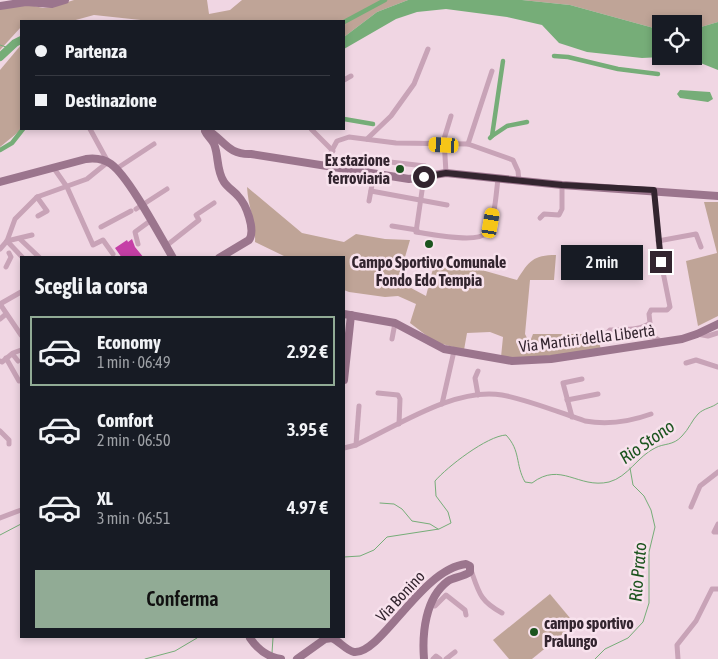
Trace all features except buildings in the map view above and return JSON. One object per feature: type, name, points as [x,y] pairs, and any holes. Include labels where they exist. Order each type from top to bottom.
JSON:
[{"type":"street","points":[[0,6],[26,2],[52,4],[64,0]]},
{"type":"street","points":[[367,139],[390,116],[409,92],[428,49]]},
{"type":"street","points":[[468,144],[492,71]]},
{"type":"street","points":[[345,79],[350,76]]},
{"type":"street","points":[[446,173],[444,145],[446,130],[451,116]]},
{"type":"street","points":[[91,130],[108,162],[116,169],[136,209],[150,221],[172,256]]},
{"type":"street","points":[[222,256],[249,240],[252,231],[241,198],[222,178],[217,165],[214,145],[205,131],[209,130],[227,148],[241,154],[410,179],[446,173],[519,182],[718,196]]},
{"type":"street","points":[[312,130],[332,151]]},
{"type":"street","points":[[324,165],[336,141],[349,137],[444,145],[468,144],[513,160],[518,171],[519,182]]},
{"type":"street","points":[[116,169],[154,144]]},
{"type":"street","points":[[0,182],[94,158],[108,162]]},
{"type":"street","points":[[2,247],[7,241],[15,219],[37,197],[87,179],[108,162]]},
{"type":"street","points":[[390,162],[426,166],[434,174]]},
{"type":"street","points":[[53,167],[67,187],[94,245],[102,240],[113,254]]},
{"type":"street","points":[[369,201],[374,174]]},
{"type":"street","points":[[417,230],[424,177]]},
{"type":"street","points":[[392,226],[417,230],[416,232],[464,238],[482,236],[491,223],[498,179]]},
{"type":"street","points":[[540,218],[544,214],[559,215],[562,210],[562,185]]},
{"type":"street","points":[[101,226],[136,209],[167,189]]},
{"type":"street","points":[[654,190],[658,241],[670,307],[667,310],[651,310],[648,326],[636,329],[610,330],[605,335],[607,337],[621,338],[652,336],[663,342]]},
{"type":"street","points":[[371,191],[447,205]]},
{"type":"street","points":[[37,197],[47,211],[38,216]]},
{"type":"street","points":[[166,246],[199,220],[196,215],[214,203]]},
{"type":"street","points":[[138,244],[135,232],[150,221]]},
{"type":"street","points":[[658,241],[696,234],[701,247]]},
{"type":"street","points":[[7,241],[32,235]]},
{"type":"street","points":[[20,239],[38,256]]},
{"type":"street","points":[[7,241],[21,256]]},
{"type":"street","points":[[6,267],[10,257],[9,253]]},
{"type":"street","points":[[20,293],[0,304],[20,334]]},
{"type":"street","points":[[0,319],[6,314]]},
{"type":"street","points":[[345,364],[348,314]]},
{"type":"street","name":"Via Martiri della Libertà","points":[[348,314],[395,323],[433,345],[454,352],[512,361],[534,361],[663,342],[697,334],[718,324]]},
{"type":"street","points":[[392,339],[395,323]]},
{"type":"street","points":[[697,334],[708,336],[718,333]]},
{"type":"street","points":[[0,361],[15,356],[20,351]]},
{"type":"street","points":[[442,404],[454,352]]},
{"type":"street","points":[[6,358],[19,381]]},
{"type":"street","points":[[686,363],[703,360],[718,367]]},
{"type":"street","points":[[478,371],[475,378],[478,395]]},
{"type":"street","points":[[572,417],[563,383],[582,379]]},
{"type":"street","points":[[378,393],[398,395],[400,398],[399,424]]},
{"type":"street","points":[[567,400],[598,394]]},
{"type":"street","points":[[345,448],[356,445],[442,404],[478,395],[502,395],[585,422],[612,423],[651,414]]},
{"type":"street","points":[[356,445],[359,406]]},
{"type":"street","points":[[0,431],[7,437],[10,444]]},
{"type":"street","points":[[691,506],[700,486],[718,472]]},
{"type":"street","points":[[0,518],[20,510]]},
{"type":"street","points":[[718,524],[714,532],[718,532]]},
{"type":"street","name":"Via Bonino","points":[[297,659],[325,639],[332,638],[356,653],[365,649],[379,638],[415,596],[436,577],[460,564],[466,564],[471,570],[465,575],[448,581],[431,605],[425,622],[424,659]]},
{"type":"street","points":[[471,570],[480,596],[486,604],[502,614]]},
{"type":"street","points":[[678,659],[677,645],[696,621],[712,589],[718,589]]},
{"type":"street","points":[[431,605],[435,606],[446,595],[465,610],[466,615]]},
{"type":"street","points":[[250,638],[261,652],[281,659]]},
{"type":"street","points":[[446,659],[455,652]]},
{"type":"street","points":[[433,659],[436,656],[440,659]]},
{"type":"shaded area","points":[[74,0],[207,0],[209,14],[230,10],[242,0],[408,0],[377,12],[345,36],[345,20],[141,20],[94,15],[76,20],[20,20],[20,28],[0,50],[0,9],[30,5],[43,8]]},
{"type":"shaded area","points":[[408,0],[522,0],[570,5],[652,28],[652,58],[587,52],[559,43],[542,25],[507,17],[446,9],[417,12],[396,19],[345,48],[345,36],[377,12]]},
{"type":"shaded area","points":[[522,0],[718,0],[718,22],[702,27],[702,15],[652,15],[652,28],[570,5]]},
{"type":"shaded area","points":[[718,22],[718,70],[702,64],[702,27]]},
{"type":"shaded area","points":[[20,46],[21,130],[0,147],[0,70]]},
{"type":"shaded area","points":[[680,90],[710,92],[713,99],[708,102],[680,98],[677,94]]},
{"type":"shaded area","points":[[247,187],[302,233],[344,242],[356,234],[385,239],[410,240],[398,281],[426,296],[436,257],[517,280],[532,260],[542,256],[556,255],[554,280],[530,280],[525,334],[527,338],[531,339],[533,334],[596,334],[601,349],[532,359],[501,357],[503,337],[490,332],[467,333],[464,350],[435,342],[410,323],[416,304],[398,296],[385,297],[345,290],[345,256],[284,256],[255,242]]},
{"type":"shaded area","points":[[704,202],[718,202],[718,316],[698,326],[686,261],[717,253]]},
{"type":"shaded area","name":"campo sportivo Pralungo","points":[[550,594],[575,624],[532,659],[509,659],[493,640]]},
{"type":"waterway","points":[[345,21],[385,0]]},
{"type":"waterway","points":[[0,57],[20,40]]},
{"type":"waterway","points":[[0,45],[9,48]]},
{"type":"waterway","points":[[554,56],[568,57],[618,69],[658,74]]},
{"type":"waterway","points":[[490,138],[492,136],[503,61]]},
{"type":"waterway","points":[[345,119],[373,124]]},
{"type":"waterway","points":[[492,136],[507,126],[527,122]]},
{"type":"waterway","points":[[0,150],[12,143],[22,130]]},
{"type":"waterway","name":"Rio Stono","points":[[345,557],[360,556],[374,550],[387,537],[439,529],[451,523],[448,512],[436,496],[435,481],[448,468],[478,446],[498,437],[506,435],[511,441],[525,482],[532,483],[542,477],[552,475],[561,475],[588,482],[609,482],[622,476],[643,456],[658,446],[672,443],[679,439],[698,414],[718,403]]},
{"type":"waterway","name":"Rio Prato","points":[[595,659],[605,649],[628,638],[643,622],[649,603],[649,552],[655,527],[651,510],[644,496],[633,485],[630,468]]},
{"type":"waterway","points":[[380,503],[394,504],[402,509],[412,521],[430,524],[438,529]]},
{"type":"waterway","points":[[0,535],[20,525]]},
{"type":"waterway","points":[[145,659],[175,651],[197,638]]},
{"type":"waterway","name":"Rio Stono","points":[[272,653],[273,638]]},
{"type":"place","name":"Ex stazione ferroviaria","points":[[400,169]]},
{"type":"place","name":"Campo Sportivo Comunale Fondo Edo Tempia","points":[[429,244]]},
{"type":"place","name":"campo sportivo Pralungo","points":[[534,632]]},
{"type":"route","points":[[424,177],[446,173],[519,182],[654,190],[661,262]]}]
